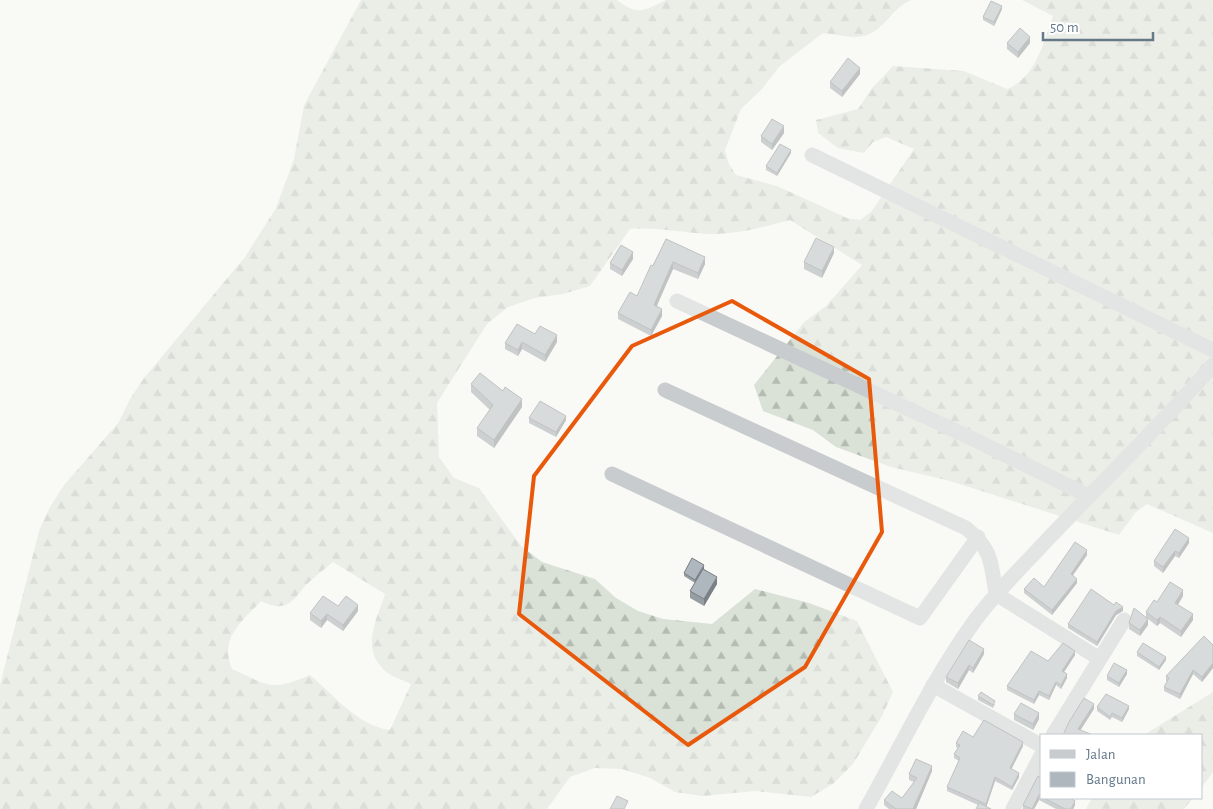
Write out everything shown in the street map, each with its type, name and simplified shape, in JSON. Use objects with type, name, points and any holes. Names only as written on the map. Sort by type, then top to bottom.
[{"type":"street","points":[[812,155],[1213,350]]},
{"type":"street","points":[[678,301],[974,439],[1089,496]]},
{"type":"street","points":[[866,809],[932,685],[976,619],[996,594],[1089,496],[1173,412],[1213,365]]},
{"type":"street","points":[[665,390],[966,528],[978,537],[990,555],[996,594],[1100,660]]},
{"type":"street","points":[[612,474],[920,618],[978,537]]},
{"type":"street","points":[[1054,734],[1124,620]]},
{"type":"street","points":[[932,685],[1040,745]]},
{"type":"street","points":[[1013,809],[1040,758]]},
{"type":"highlighted area","points":[[732,301],[869,379],[882,532],[805,667],[688,745],[519,614],[534,476],[632,346]]},
{"type":"green space","points":[[361,0],[617,0],[630,8],[641,10],[666,0],[911,0],[898,8],[883,25],[871,33],[854,37],[823,33],[780,66],[762,89],[741,109],[725,150],[729,164],[736,175],[777,186],[847,218],[860,220],[871,212],[914,149],[886,137],[873,142],[864,153],[838,148],[818,133],[816,120],[858,109],[872,88],[893,66],[964,71],[1007,89],[1017,84],[1032,68],[1042,48],[1053,16],[1022,0],[1213,0],[1213,533],[1147,504],[1136,512],[1119,535],[950,481],[891,467],[836,447],[813,430],[763,411],[754,385],[804,322],[826,306],[862,265],[790,220],[751,230],[720,234],[630,229],[590,286],[563,294],[535,298],[508,307],[487,324],[437,403],[439,457],[454,478],[479,488],[521,546],[542,562],[595,579],[616,598],[638,611],[663,619],[712,624],[755,589],[809,603],[857,621],[893,692],[882,716],[853,764],[834,783],[811,797],[755,791],[702,796],[675,792],[650,778],[622,769],[595,768],[570,777],[547,809],[0,809],[0,685],[39,531],[50,507],[64,485],[119,422],[130,399],[144,378],[245,257],[276,208],[294,159],[304,105]],"holes":[[[333,562],[385,594],[375,623],[372,642],[373,652],[383,669],[392,676],[411,684],[390,730],[367,723],[337,700],[310,675],[286,684],[270,685],[232,669],[228,648],[230,639],[234,631],[261,601],[276,606],[287,604]]]},
{"type":"green space","points":[[1213,692],[1213,772],[1203,786],[1203,734],[1146,734]]},
{"type":"green space","points":[[1091,799],[1192,799],[1184,809],[1086,809]]},
{"type":"building","points":[[991,1],[1002,6],[994,22],[983,17]]},
{"type":"building","points":[[1020,28],[1030,37],[1018,52],[1007,43]]},
{"type":"building","points":[[848,58],[860,68],[842,91],[830,82]]},
{"type":"building","points":[[772,119],[784,126],[772,144],[761,136]]},
{"type":"building","points":[[780,144],[791,150],[777,173],[766,166]]},
{"type":"building","points":[[816,238],[834,247],[822,271],[804,262]]},
{"type":"building","points":[[666,239],[705,257],[698,273],[673,262],[654,305],[662,309],[651,330],[618,313],[630,292],[637,296],[651,265],[653,266]]},
{"type":"building","points":[[621,245],[633,252],[622,270],[610,263]]},
{"type":"building","points":[[517,324],[535,334],[540,326],[557,335],[545,355],[522,342],[518,350],[505,343]]},
{"type":"building","points":[[480,373],[503,391],[505,387],[522,399],[494,440],[477,428],[493,405],[471,384]]},
{"type":"building","points":[[540,401],[566,416],[556,432],[529,418]]},
{"type":"building","points":[[1175,529],[1189,538],[1179,553],[1175,551],[1163,567],[1154,561]]},
{"type":"building","points":[[1075,542],[1087,550],[1071,574],[1077,579],[1052,610],[1024,589],[1034,578],[1044,587]]},
{"type":"building","points":[[692,558],[704,565],[695,580],[684,573]]},
{"type":"building","points":[[703,569],[717,577],[704,599],[690,591]]},
{"type":"building","points":[[1170,582],[1183,590],[1175,603],[1193,614],[1181,631],[1160,617],[1157,620],[1146,612],[1154,600],[1157,602]]},
{"type":"building","points":[[1091,589],[1114,605],[1116,602],[1123,607],[1116,611],[1097,642],[1068,624]]},
{"type":"building","points":[[323,596],[338,606],[346,596],[358,605],[343,625],[327,614],[321,621],[310,613]]},
{"type":"building","points":[[1134,608],[1148,619],[1140,630],[1129,623]]},
{"type":"building","points":[[1204,636],[1213,645],[1213,663],[1202,677],[1193,670],[1180,694],[1164,687],[1169,678],[1166,676]]},
{"type":"building","points":[[969,640],[984,649],[973,668],[969,665],[958,683],[946,677]]},
{"type":"building","points":[[1063,643],[1075,651],[1062,671],[1067,674],[1061,685],[1056,682],[1049,696],[1039,691],[1034,700],[1007,686],[1031,651],[1048,661]]},
{"type":"building","points":[[1143,643],[1166,657],[1159,667],[1137,652]]},
{"type":"building","points":[[1114,663],[1127,670],[1119,683],[1107,676]]},
{"type":"building","points":[[981,692],[995,701],[993,705],[978,696]]},
{"type":"building","points":[[1106,694],[1129,706],[1122,718],[1112,713],[1110,717],[1097,707]]},
{"type":"building","points":[[1084,698],[1094,704],[1078,729],[1090,734],[1063,734]]},
{"type":"building","points":[[1021,703],[1039,713],[1033,724],[1014,714]]},
{"type":"building","points":[[984,720],[1023,742],[1010,768],[1019,773],[1012,787],[995,777],[986,804],[947,787],[960,758],[954,754],[960,745],[956,743],[963,731],[973,737]]},
{"type":"building","points":[[916,759],[932,766],[913,809],[896,809],[884,800],[892,791],[902,798],[917,778],[909,774]]},
{"type":"building","points":[[1038,776],[1040,777],[1040,795],[1032,809],[1023,805]]},
{"type":"building","points":[[617,796],[628,801],[624,809],[610,809]]},
{"type":"building","points":[[1046,799],[1072,799],[1075,801],[1071,809],[1065,809]]},
{"type":"building","points":[[979,803],[991,809],[976,809]]}]
